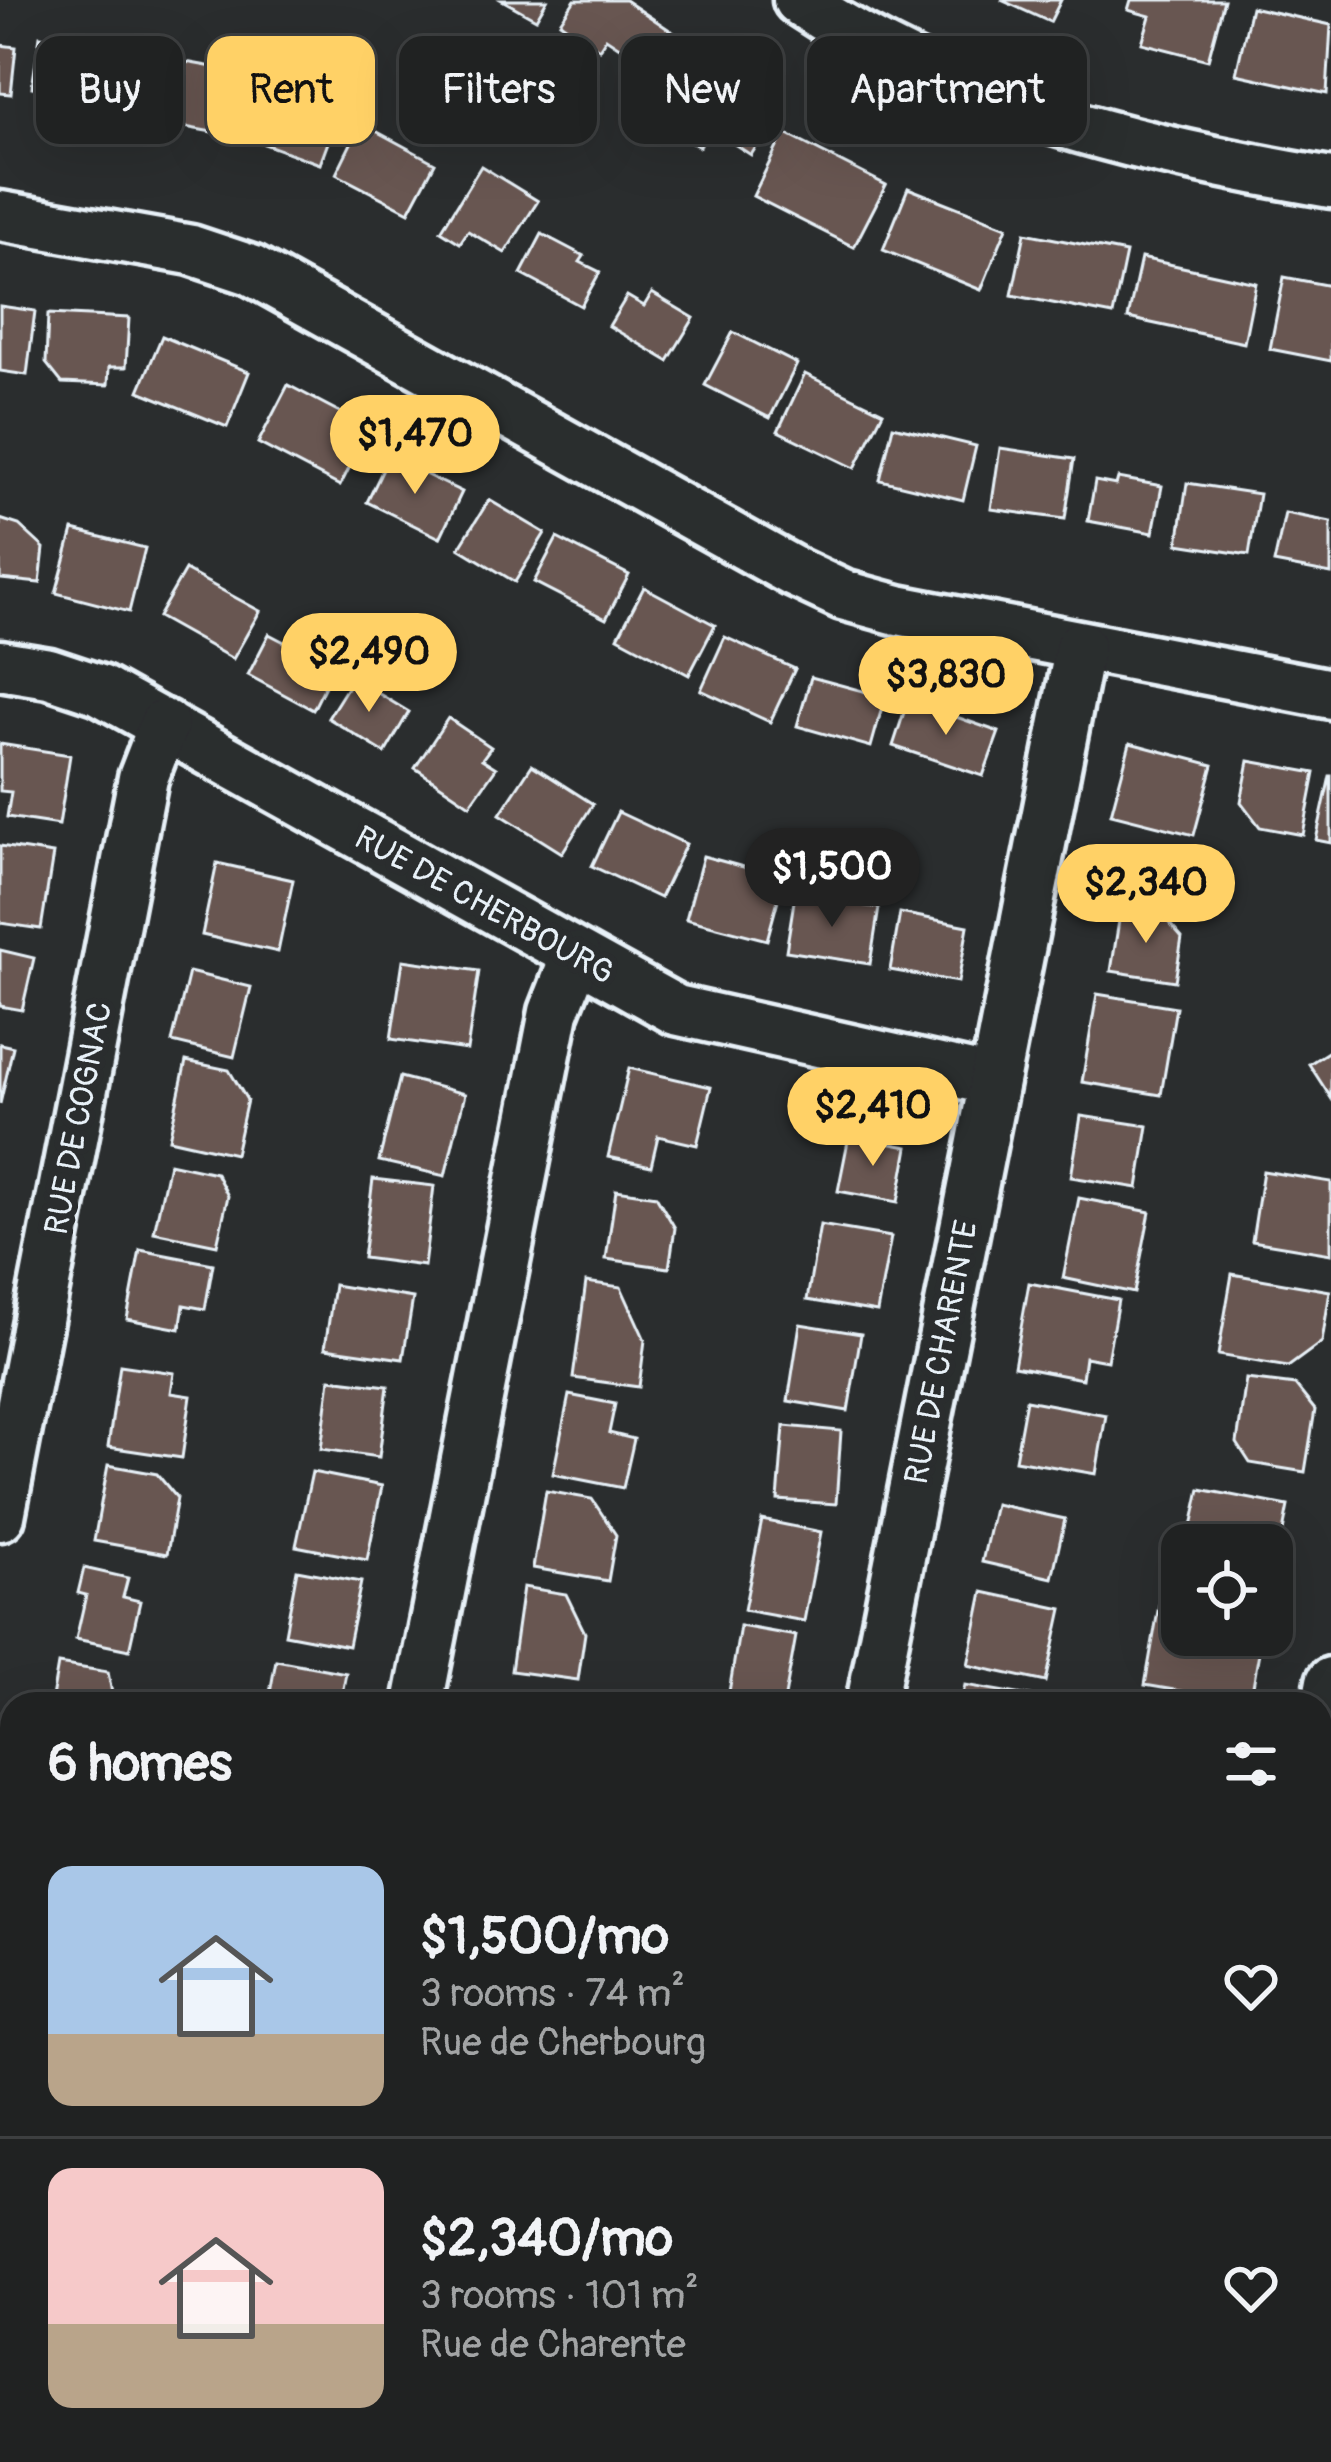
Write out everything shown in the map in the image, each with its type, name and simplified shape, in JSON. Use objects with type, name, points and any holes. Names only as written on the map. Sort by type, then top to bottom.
[{"type":"street","points":[[797,0],[909,66],[1035,118],[1169,153],[1331,184]]},
{"type":"street","points":[[0,216],[191,250],[250,269],[818,584],[898,610],[1331,694]]},
{"type":"street","name":"RUE DE CHARENTE","points":[[874,1692],[1080,646]]},
{"type":"street","name":"RUE DE CHERBOURG","points":[[0,664],[73,679],[164,724],[659,1003],[697,1018],[993,1081]]},
{"type":"street","name":"RUE DE COGNAC","points":[[0,1516],[142,778],[164,724]]},
{"type":"street","points":[[420,1692],[554,1012],[576,956]]},
{"type":"building","points":[[502,0],[547,0],[536,19]]},
{"type":"building","points":[[575,0],[625,0],[679,36],[621,36],[621,48],[606,38],[599,49],[597,36],[580,36],[560,22]]},
{"type":"building","points":[[1001,0],[1061,0],[1050,22]]},
{"type":"building","points":[[1131,0],[1224,0],[1208,60],[1142,43],[1150,16],[1128,10]]},
{"type":"building","points":[[1251,7],[1331,25],[1327,94],[1236,74]]},
{"type":"building","points":[[0,45],[16,47],[11,94],[0,93]]},
{"type":"building","points":[[183,62],[207,66],[207,131],[183,127]]},
{"type":"building","points":[[375,131],[435,163],[409,212],[336,174],[351,144],[375,144]]},
{"type":"building","points":[[783,135],[886,185],[854,247],[753,196],[779,144],[783,144]]},
{"type":"building","points":[[264,144],[327,144],[320,164]]},
{"type":"building","points":[[734,144],[758,144],[751,155]]},
{"type":"building","points":[[481,166],[538,201],[505,253],[468,231],[460,243],[441,231]]},
{"type":"building","points":[[908,188],[1007,227],[981,290],[883,250]]},
{"type":"building","points":[[1025,233],[1126,253],[1113,315],[1012,295]]},
{"type":"building","points":[[542,234],[584,256],[580,262],[600,272],[581,306],[521,274]]},
{"type":"building","points":[[1141,258],[1256,283],[1244,343],[1128,318]]},
{"type":"building","points":[[1284,277],[1331,286],[1331,361],[1270,349]]},
{"type":"building","points":[[652,293],[694,318],[668,361],[609,326],[627,296],[644,306]]},
{"type":"building","points":[[0,306],[35,311],[27,375],[0,371]]},
{"type":"building","points":[[48,314],[129,318],[126,367],[109,367],[108,385],[62,383],[46,363]]},
{"type":"building","points":[[733,332],[797,364],[770,418],[705,385]]},
{"type":"building","points":[[162,336],[249,372],[227,427],[139,391]]},
{"type":"building","points":[[805,374],[883,412],[855,468],[778,431]]},
{"type":"building","points":[[288,385],[370,428],[340,486],[258,443]]},
{"type":"building","points":[[893,426],[976,446],[963,500],[880,480]]},
{"type":"building","points":[[1000,448],[1074,459],[1065,519],[991,509]]},
{"type":"building","points":[[389,457],[462,492],[440,538],[367,502]]},
{"type":"building","points":[[1118,478],[1162,486],[1153,533],[1088,521],[1095,481],[1116,485]]},
{"type":"building","points":[[1187,483],[1259,494],[1249,555],[1178,544]]},
{"type":"building","points":[[489,500],[545,533],[515,582],[459,548]]},
{"type":"building","points":[[1285,513],[1331,522],[1331,574],[1274,563]]},
{"type":"building","points":[[0,519],[19,525],[44,548],[40,583],[0,579]]},
{"type":"building","points":[[73,530],[145,548],[129,612],[56,593]]},
{"type":"building","points":[[557,538],[629,575],[606,619],[534,582]]},
{"type":"building","points":[[185,570],[260,611],[233,659],[158,617]]},
{"type":"building","points":[[644,587],[715,625],[689,675],[618,637]]},
{"type":"building","points":[[269,634],[334,668],[313,710],[248,675]]},
{"type":"building","points":[[725,637],[795,669],[770,722],[701,690]]},
{"type":"building","points":[[811,677],[885,697],[871,747],[797,726]]},
{"type":"building","points":[[353,678],[409,712],[385,753],[328,718]]},
{"type":"building","points":[[908,700],[999,732],[983,776],[893,746]]},
{"type":"building","points":[[448,718],[491,747],[482,759],[496,768],[470,805],[415,768]]},
{"type":"building","points":[[1130,743],[1213,765],[1194,835],[1111,814]]},
{"type":"building","points":[[0,744],[70,755],[59,825],[7,817],[11,792],[0,791]]},
{"type":"building","points":[[1249,761],[1315,773],[1303,835],[1260,827],[1241,802]]},
{"type":"building","points":[[532,765],[593,804],[562,853],[500,814]]},
{"type":"building","points":[[1331,776],[1331,843],[1316,840]]},
{"type":"building","points":[[618,812],[686,844],[660,898],[592,866]]},
{"type":"building","points":[[0,846],[53,854],[41,929],[0,923]]},
{"type":"building","points":[[703,856],[784,878],[767,940],[686,919]]},
{"type":"building","points":[[217,863],[293,880],[278,952],[202,935]]},
{"type":"building","points":[[795,895],[879,908],[870,964],[786,951]]},
{"type":"building","points":[[1121,908],[1162,915],[1182,938],[1175,981],[1111,971]]},
{"type":"building","points":[[900,913],[968,926],[958,982],[890,970]]},
{"type":"building","points":[[0,950],[34,958],[22,1010],[0,1006]]},
{"type":"building","points":[[403,960],[479,971],[467,1050],[391,1039]]},
{"type":"building","points":[[189,972],[251,987],[234,1057],[172,1042]]},
{"type":"building","points":[[1097,994],[1176,1007],[1161,1095],[1082,1082]]},
{"type":"building","points":[[0,1044],[13,1047],[0,1104]]},
{"type":"building","points":[[1331,1050],[1331,1098],[1309,1064]]},
{"type":"building","points":[[186,1061],[229,1070],[247,1100],[235,1154],[169,1139]]},
{"type":"building","points":[[629,1068],[711,1087],[697,1145],[658,1136],[651,1166],[608,1157]]},
{"type":"building","points":[[400,1077],[465,1094],[445,1176],[379,1161]]},
{"type":"building","points":[[1081,1116],[1148,1126],[1138,1188],[1071,1177]]},
{"type":"building","points":[[849,1136],[908,1147],[898,1202],[838,1191]]},
{"type":"building","points":[[169,1163],[216,1173],[228,1196],[217,1245],[154,1232]]},
{"type":"building","points":[[1263,1171],[1331,1182],[1331,1254],[1252,1241]]},
{"type":"building","points":[[373,1179],[434,1186],[424,1266],[363,1258]]},
{"type":"building","points":[[616,1190],[656,1196],[675,1228],[669,1268],[606,1259]]},
{"type":"building","points":[[1079,1198],[1150,1212],[1134,1293],[1063,1278]]},
{"type":"building","points":[[820,1225],[891,1237],[877,1312],[807,1300]]},
{"type":"building","points":[[140,1250],[213,1264],[205,1309],[184,1305],[180,1329],[127,1319]]},
{"type":"building","points":[[1232,1274],[1330,1291],[1322,1342],[1288,1367],[1218,1355]]},
{"type":"building","points":[[586,1282],[621,1287],[645,1340],[639,1387],[573,1378]]},
{"type":"building","points":[[1029,1283],[1118,1300],[1107,1361],[1085,1357],[1082,1379],[1014,1366]]},
{"type":"building","points":[[334,1285],[413,1298],[403,1359],[325,1348]]},
{"type":"building","points":[[800,1324],[861,1334],[848,1411],[788,1401]]},
{"type":"building","points":[[120,1365],[174,1373],[171,1393],[191,1396],[182,1458],[108,1447]]},
{"type":"building","points":[[330,1379],[388,1386],[379,1457],[321,1449]]},
{"type":"building","points":[[1246,1379],[1295,1385],[1315,1410],[1305,1472],[1250,1463],[1237,1443]]},
{"type":"building","points":[[569,1395],[615,1404],[609,1433],[634,1439],[623,1488],[553,1474]]},
{"type":"building","points":[[1026,1400],[1106,1415],[1096,1474],[1015,1460]]},
{"type":"building","points":[[784,1426],[841,1431],[836,1504],[778,1500]]},
{"type":"building","points":[[108,1465],[157,1474],[177,1498],[167,1554],[94,1541]]},
{"type":"building","points":[[312,1472],[382,1486],[367,1560],[296,1546]]},
{"type":"building","points":[[1200,1489],[1288,1506],[1284,1524],[1192,1524]]},
{"type":"building","points":[[546,1491],[592,1499],[616,1535],[608,1581],[533,1568]]},
{"type":"building","points":[[995,1504],[1065,1519],[1052,1578],[982,1562]]},
{"type":"building","points":[[762,1520],[821,1532],[804,1621],[744,1610]]},
{"type":"building","points":[[84,1568],[128,1578],[123,1597],[140,1601],[129,1650],[76,1639],[86,1595],[78,1593]]},
{"type":"building","points":[[297,1570],[361,1582],[348,1646],[285,1634]]},
{"type":"building","points":[[523,1587],[566,1594],[585,1633],[578,1680],[511,1671]]},
{"type":"building","points":[[983,1592],[1062,1609],[1046,1682],[968,1665]]},
{"type":"building","points":[[1159,1605],[1161,1656],[1258,1656],[1252,1692],[1186,1692],[1145,1685]]},
{"type":"building","points":[[740,1626],[796,1636],[786,1692],[729,1692]]},
{"type":"building","points":[[276,1660],[346,1673],[342,1692],[270,1692]]},
{"type":"building","points":[[58,1664],[108,1672],[112,1692],[53,1692]]},
{"type":"building","points":[[965,1685],[1006,1692],[964,1692]]}]
